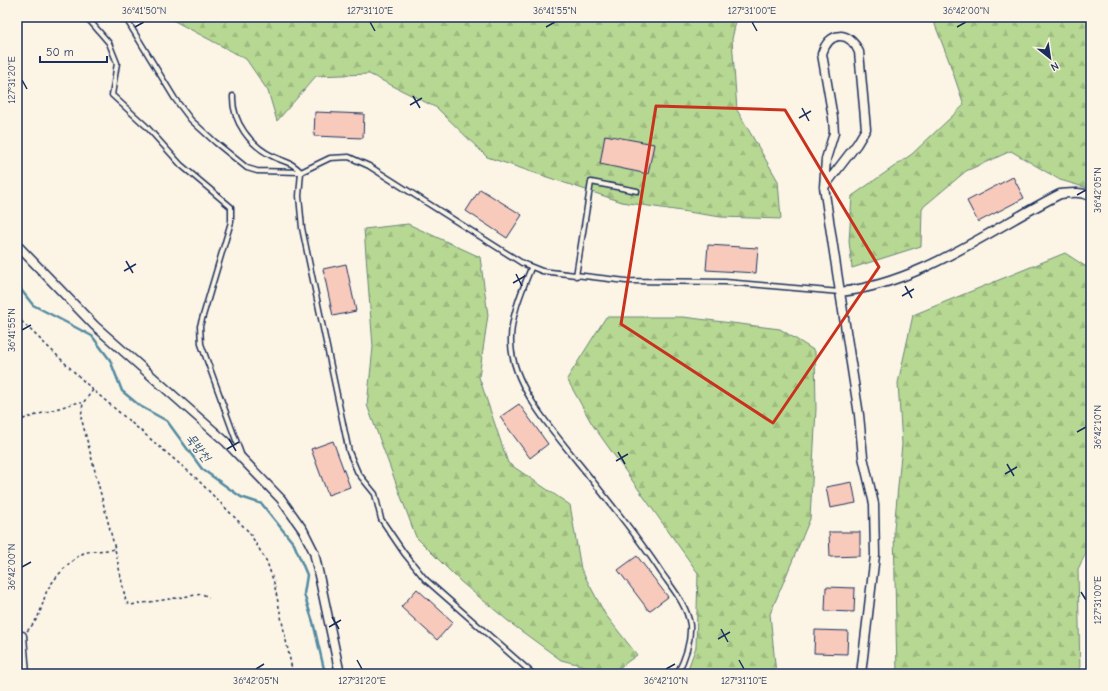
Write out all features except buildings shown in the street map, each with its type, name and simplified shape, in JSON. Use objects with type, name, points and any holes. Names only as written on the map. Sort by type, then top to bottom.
[{"type":"street","points":[[824,187],[857,144],[866,129],[859,52],[854,42],[844,36],[834,37],[825,45],[822,54],[833,118],[834,133],[826,159],[824,187],[859,415],[863,457],[874,504],[874,555],[861,674]]},
{"type":"street","points":[[840,292],[874,285],[913,273],[1060,194],[1088,194],[1091,197]]},
{"type":"street","points":[[17,245],[95,326],[242,458],[281,499],[303,530],[314,552],[340,674]]},
{"type":"street","points":[[22,636],[25,674]]},
{"type":"lane","points":[[79,17],[90,21],[109,43],[117,63],[112,95],[146,126],[181,165],[231,208],[231,222],[200,326],[201,344],[242,458]]},
{"type":"lane","points":[[125,17],[175,99],[192,120],[215,142],[247,168],[257,171],[301,172],[330,158],[349,157],[369,166],[531,268],[576,276],[626,281],[740,283],[840,292]]},
{"type":"lane","points":[[233,96],[235,115],[242,128],[252,140],[274,157],[291,162],[301,172],[299,196],[302,228],[349,452],[358,473],[375,494],[381,519],[389,532],[426,580],[533,674]]},
{"type":"lane","points":[[576,276],[591,182],[637,191]]},
{"type":"lane","points":[[531,268],[518,300],[510,343],[516,371],[529,396],[555,433],[644,546],[687,611],[690,624],[690,640],[678,674]]},
{"type":"path","points":[[17,317],[93,390],[196,477],[249,532],[267,562],[274,583],[293,674]]},
{"type":"path","points":[[93,390],[83,403],[81,417],[115,549],[126,602],[130,605],[202,594],[209,597]]},
{"type":"path","points":[[17,421],[75,403],[83,403]]},
{"type":"path","points":[[22,636],[40,616],[47,592],[52,583],[73,560],[85,553],[115,549]]},
{"type":"highlighted area","points":[[656,106],[785,110],[879,267],[773,423],[621,324]]},
{"type":"green space","points":[[167,17],[737,17],[732,39],[737,110],[778,181],[781,219],[721,217],[622,202],[487,157],[437,108],[369,74],[316,76],[277,121],[268,91],[246,59]]},
{"type":"green space","points":[[932,17],[1091,17],[1091,189],[1060,180],[1011,151],[966,171],[922,208],[921,246],[852,268],[849,241],[852,196],[912,154],[964,105]]},
{"type":"green space","points":[[408,224],[480,257],[488,315],[479,377],[508,463],[570,505],[581,569],[605,614],[637,655],[612,673],[561,660],[513,625],[461,582],[416,537],[367,405],[373,347],[364,229]]},
{"type":"green space","points":[[1065,253],[1091,270],[1091,543],[1078,569],[1080,674],[897,674],[894,529],[902,444],[898,383],[913,315]]},
{"type":"green space","points":[[606,317],[683,317],[780,329],[815,351],[816,409],[810,519],[770,614],[776,674],[686,674],[696,647],[698,573],[592,424],[567,379]]},
{"type":"waterway","name":"묵방천","points":[[17,282],[18,286],[33,305],[92,336],[110,360],[122,391],[140,406],[167,421],[202,469],[241,497],[262,504],[294,544],[307,575],[304,594],[313,622],[324,669],[322,674]]}]
